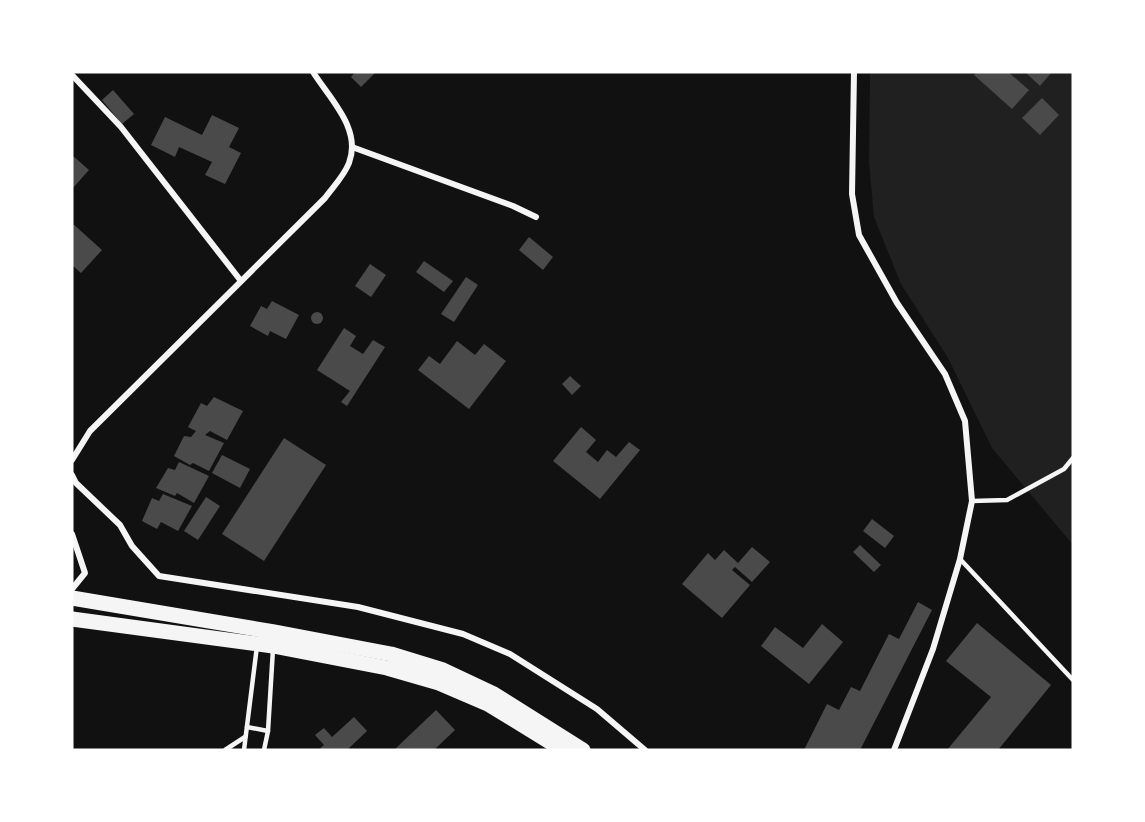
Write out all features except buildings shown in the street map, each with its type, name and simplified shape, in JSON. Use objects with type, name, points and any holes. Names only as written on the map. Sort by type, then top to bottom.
[{"type":"highway","points":[[72,598],[266,638],[439,683],[488,704],[563,750]]},
{"type":"highway","points":[[72,619],[266,638],[391,654],[444,670],[494,693],[581,749]]},
{"type":"street","points":[[72,460],[90,431],[325,198],[345,170],[352,147],[350,128],[313,72]]},
{"type":"street","points":[[854,72],[852,194],[859,235],[897,303],[945,374],[964,421],[972,501],[960,559],[933,649],[894,750]]},
{"type":"street","points":[[72,75],[121,127],[241,281]]},
{"type":"street","points":[[352,147],[513,206],[536,217]]},
{"type":"street","points":[[72,475],[76,483],[120,525],[132,546],[159,576],[358,607],[463,634],[510,654],[597,709],[645,750]]},
{"type":"street","points":[[72,534],[85,573],[72,589]]},
{"type":"lane","points":[[972,501],[1007,500],[1064,469],[1073,458]]},
{"type":"lane","points":[[960,559],[1073,680]]},
{"type":"lane","points":[[244,750],[266,638]]},
{"type":"lane","points":[[264,750],[268,731],[266,638]]},
{"type":"lane","points":[[247,727],[268,731]]},
{"type":"lane","points":[[225,750],[245,737]]},
{"type":"shaded area","points":[[870,72],[1073,72],[1073,545],[992,448],[948,358],[901,284],[874,217],[869,162]]}]
